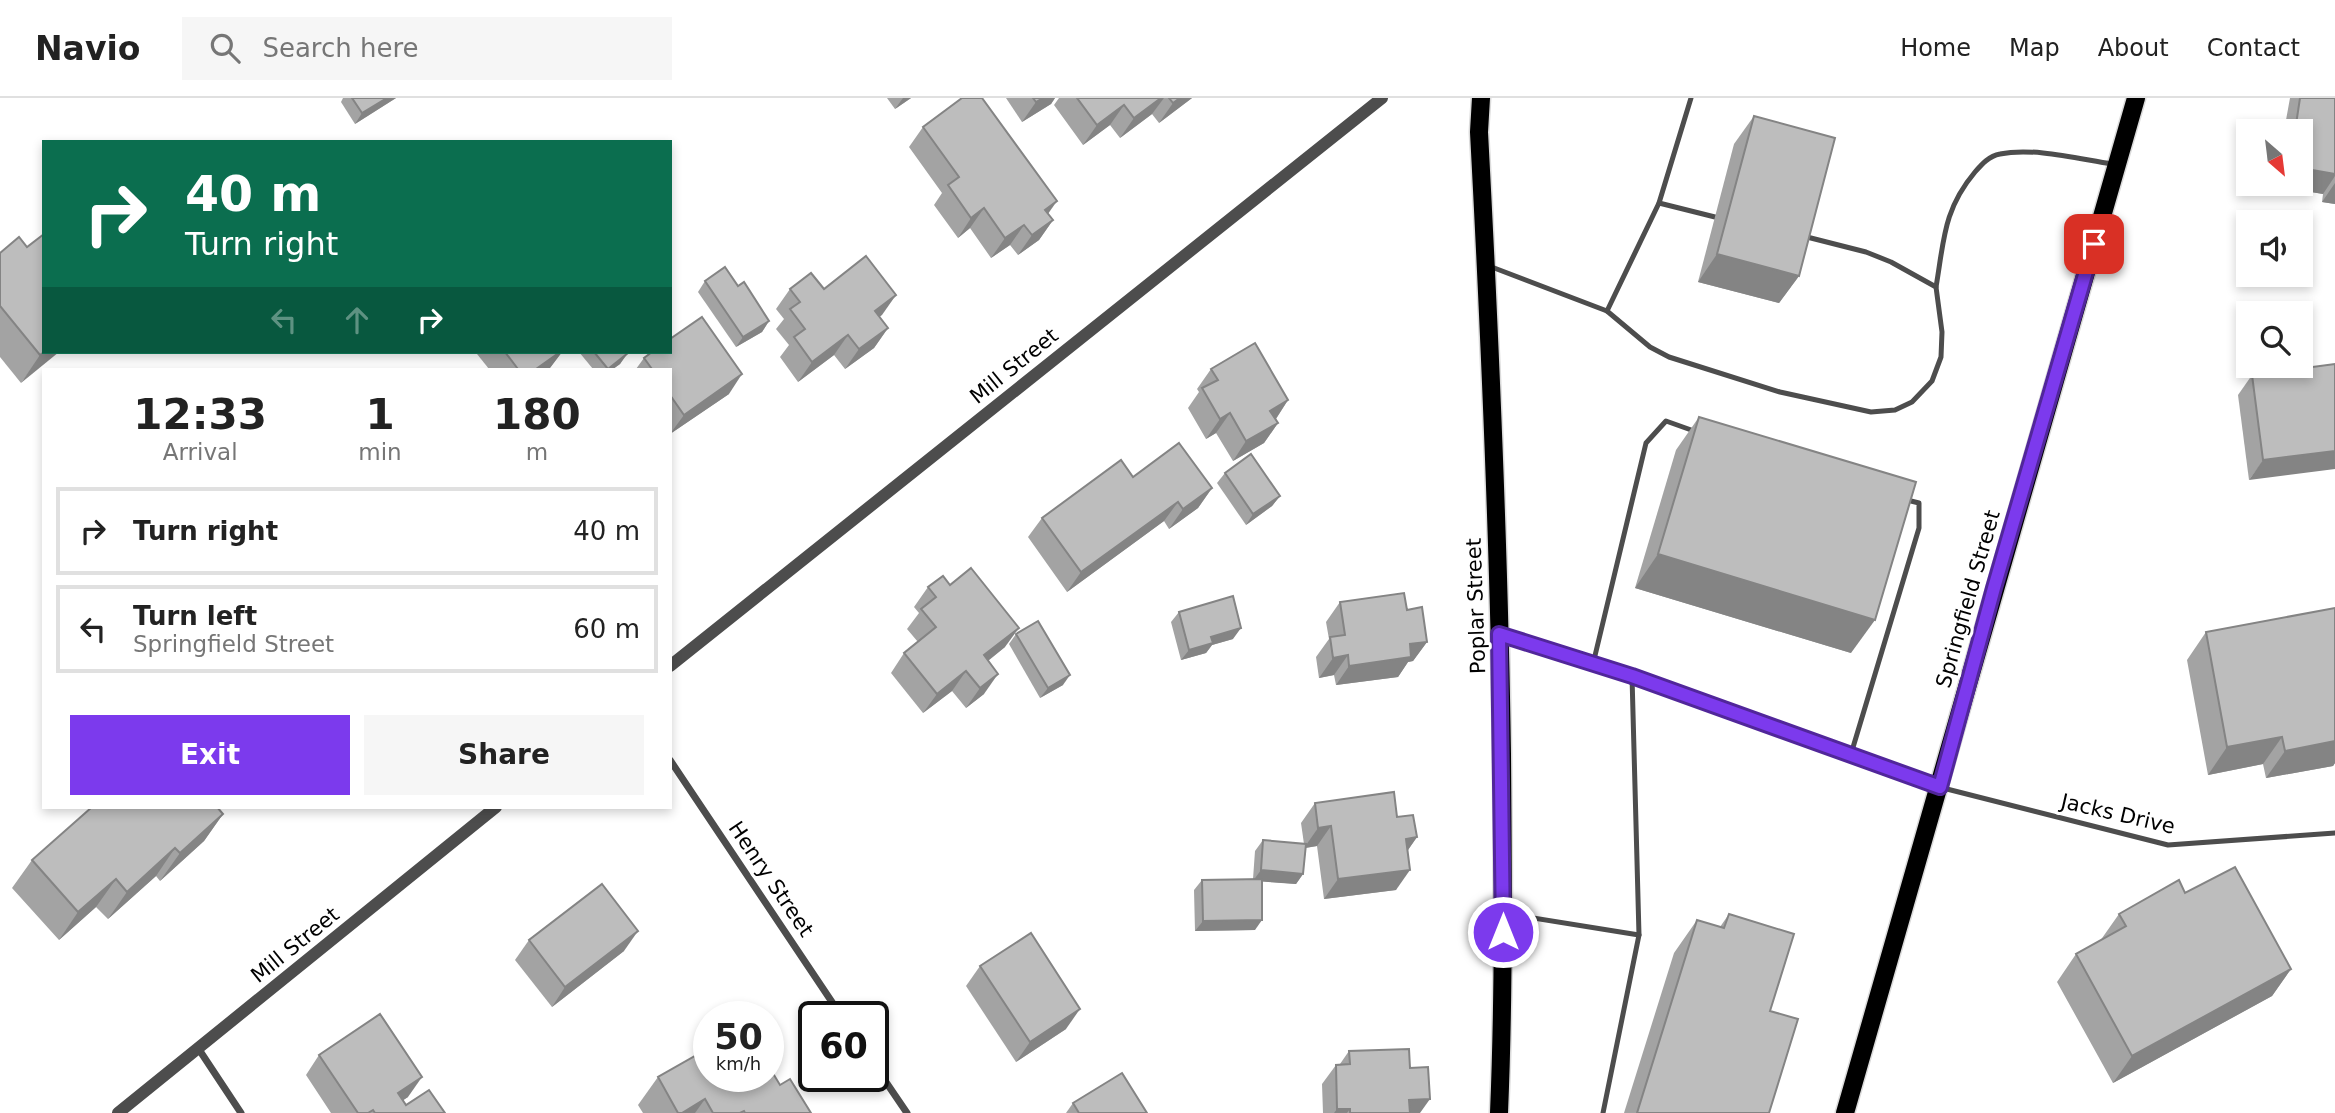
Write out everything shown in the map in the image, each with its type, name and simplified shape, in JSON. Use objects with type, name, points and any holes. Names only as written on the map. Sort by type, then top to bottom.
[{"type":"main road","name":"Poplar Street","points":[[1481,98],[1479,132],[1499,634],[1503,913],[1499,1113]]},
{"type":"main road","name":"Springfield Street","points":[[1845,1113],[2136,98]]},
{"type":"street","name":"Mill Street","points":[[672,664],[1382,98]]},
{"type":"street","name":"Henry Street","points":[[672,763],[831,1001]]},
{"type":"street","name":"Mill Street","points":[[118,1113],[494,809]]},
{"type":"street","points":[[198,1048],[241,1113]]},
{"type":"street","points":[[889,1087],[907,1113]]},
{"type":"lane","points":[[1607,311],[1659,203],[1691,98]]},
{"type":"lane","points":[[1486,265],[1607,311],[1650,347],[1669,358],[1780,393],[1871,412],[1895,410],[1913,402],[1932,381],[1941,357],[1942,332],[1936,288],[1947,222],[1952,204],[1983,161],[1997,154],[2021,152],[2117,164]]},
{"type":"lane","points":[[1659,203],[1715,216]]},
{"type":"lane","points":[[1797,235],[1866,252],[1891,262],[1936,288]]},
{"type":"lane","points":[[1593,664],[1646,443],[1666,421],[1706,434]]},
{"type":"lane","points":[[1851,754],[1919,528],[1919,503],[1892,495]]},
{"type":"lane","name":"Jacks Drive","points":[[1499,634],[1632,676],[1940,787],[2168,845],[2335,833]]},
{"type":"lane","points":[[1603,1113],[1639,935],[1632,676]]},
{"type":"lane","points":[[1503,913],[1639,935]]},
{"type":"building","points":[[352,98],[387,98],[362,113]]},
{"type":"building","points":[[962,98],[982,98],[1057,201],[1045,210],[1053,220],[1032,235],[1024,225],[1005,238],[984,208],[971,218],[948,185],[959,177],[923,127]]},
{"type":"building","points":[[1077,98],[1161,98],[1134,118],[1124,105],[1097,125]]},
{"type":"building","points":[[2300,98],[2335,98],[2335,174],[2314,170],[2314,119],[2297,119]]},
{"type":"building","points":[[1754,116],[1835,138],[1799,276],[1717,254]]},
{"type":"building","points":[[42,236],[40,355],[0,306],[0,253],[19,237],[27,247]]},
{"type":"building","points":[[866,256],[896,295],[875,311],[888,328],[859,349],[848,335],[812,362],[794,337],[805,329],[790,309],[800,302],[790,289],[811,273],[824,289]]},
{"type":"building","points":[[725,267],[738,286],[744,282],[769,321],[743,337],[705,281]]},
{"type":"building","points":[[702,317],[742,374],[684,415],[672,398],[672,368],[651,368],[644,358],[649,354],[672,354],[672,338]]},
{"type":"building","points":[[1255,343],[1288,400],[1270,411],[1278,423],[1246,441],[1230,413],[1220,419],[1202,388],[1218,380],[1211,369]]},
{"type":"building","points":[[507,354],[557,354],[537,368],[517,368]]},
{"type":"building","points":[[596,354],[627,354],[609,368]]},
{"type":"building","points":[[2335,364],[2335,451],[2263,460],[2252,378],[2313,378],[2313,367]]},
{"type":"building","points":[[1699,417],[1916,482],[1875,620],[1658,554]]},
{"type":"building","points":[[1179,443],[1212,488],[1183,509],[1178,502],[1081,572],[1042,518],[1121,460],[1133,477]]},
{"type":"building","points":[[1251,454],[1280,496],[1253,514],[1225,473]]},
{"type":"building","points":[[971,568],[1019,628],[984,655],[998,674],[980,688],[966,671],[937,694],[904,653],[936,627],[921,609],[936,597],[928,587],[943,576],[950,585]]},
{"type":"building","points":[[1404,593],[1407,610],[1422,607],[1427,642],[1410,644],[1411,657],[1349,666],[1348,655],[1333,658],[1330,637],[1345,635],[1340,602]]},
{"type":"building","points":[[1233,596],[1241,628],[1211,637],[1213,643],[1189,650],[1179,612]]},
{"type":"building","points":[[2335,608],[2335,741],[2285,751],[2282,737],[2227,747],[2206,632]]},
{"type":"building","points":[[1038,621],[1070,675],[1048,688],[1016,634]]},
{"type":"building","points":[[1394,792],[1397,817],[1413,815],[1417,837],[1406,839],[1410,870],[1338,879],[1331,826],[1318,828],[1315,803]]},
{"type":"building","points":[[90,809],[219,809],[223,814],[180,853],[175,848],[127,892],[116,879],[78,912],[32,860]]},
{"type":"building","points":[[1263,840],[1306,844],[1303,874],[1261,870]]},
{"type":"building","points":[[2235,867],[2291,969],[2132,1056],[2076,954],[2126,926],[2119,914],[2179,880],[2185,893]]},
{"type":"building","points":[[1262,879],[1262,920],[1203,921],[1202,880]]},
{"type":"building","points":[[602,884],[638,931],[565,987],[529,940]]},
{"type":"building","points":[[1729,914],[1794,934],[1770,1011],[1798,1019],[1769,1113],[1637,1113],[1697,920],[1724,928]]},
{"type":"building","points":[[1031,933],[1080,1009],[1030,1042],[980,966]]},
{"type":"building","points":[[380,1014],[422,1077],[398,1093],[406,1105],[429,1090],[445,1113],[375,1113],[373,1110],[358,1113],[319,1055]]},
{"type":"building","points":[[1409,1049],[1410,1068],[1428,1067],[1430,1099],[1409,1100],[1410,1113],[1350,1113],[1350,1109],[1337,1109],[1336,1065],[1350,1064],[1349,1051]]},
{"type":"building","points":[[693,1057],[693,1092],[784,1092],[784,1083],[790,1079],[811,1113],[713,1113],[705,1099],[678,1113],[658,1077]]},
{"type":"building","points":[[1122,1073],[1147,1113],[1079,1113],[1073,1103]]},
{"type":"route","points":[[1503,932],[1499,634],[1632,676],[1940,787],[1994,588],[2094,244]]}]
